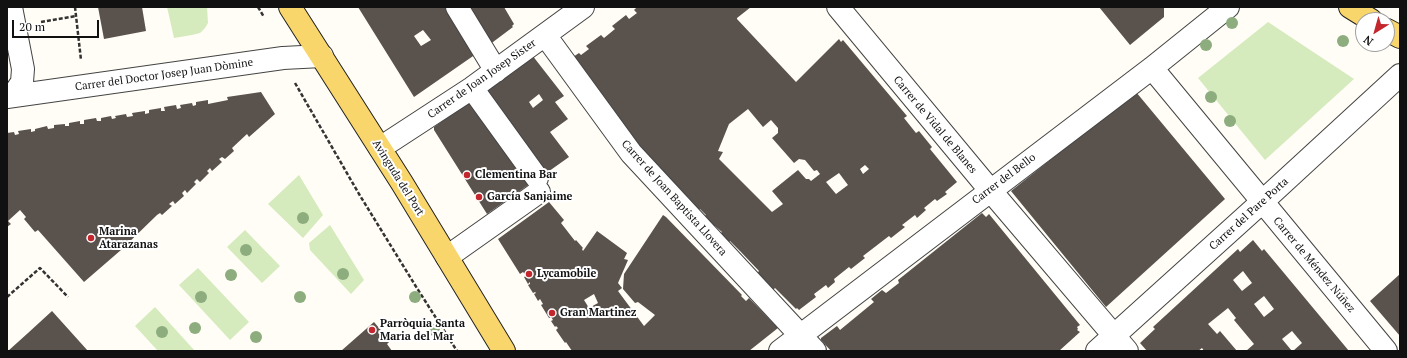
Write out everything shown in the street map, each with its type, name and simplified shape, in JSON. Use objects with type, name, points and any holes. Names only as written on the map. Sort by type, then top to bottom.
[{"type":"main road","name":"Avinguda del Port","points":[[290,7],[380,148],[504,351]]},
{"type":"street","points":[[7,97],[16,91],[22,82],[23,69],[11,7]]},
{"type":"street","points":[[457,7],[496,71]]},
{"type":"street","name":"Carrer de Joan Josep Sister","points":[[380,148],[472,88],[583,7]]},
{"type":"street","name":"Carrer de Vidal de Blanes","points":[[838,7],[990,190],[1121,343]]},
{"type":"street","name":"Carrer del Bello","points":[[780,351],[1152,68],[1228,7]]},
{"type":"street","name":"Carrer de Joan Baptista Llovera","points":[[545,35],[631,153],[815,351]]},
{"type":"street","name":"Carrer del Doctor Josep Juan Dòmine","points":[[7,97],[284,58],[322,56]]},
{"type":"street","name":"Carrer de Méndez Núñez","points":[[1152,68],[1386,351]]},
{"type":"street","name":"Carrer del Pare Porta","points":[[1098,351],[1121,343],[1262,202],[1400,74]]},
{"type":"street","points":[[447,257],[538,185],[472,88]]},
{"type":"path","points":[[75,7],[81,61]]},
{"type":"path","points":[[38,23],[76,16]]},
{"type":"path","points":[[294,80],[359,194],[457,351]]},
{"type":"path","points":[[7,297],[40,268],[68,297]]},
{"type":"green space","points":[[167,7],[207,7],[208,23],[200,33],[174,38]]},
{"type":"green space","points":[[1268,22],[1354,79],[1265,160],[1198,78]]},
{"type":"green space","points":[[299,175],[323,215],[303,238],[268,204]]},
{"type":"green space","points":[[330,225],[364,280],[351,294],[310,250],[309,243]]},
{"type":"green space","points":[[245,230],[280,266],[262,283],[227,247]]},
{"type":"green space","points":[[198,268],[249,322],[230,340],[179,285]]},
{"type":"green space","points":[[155,307],[195,351],[158,351],[135,326]]},
{"type":"building","points":[[98,7],[142,7],[146,31],[104,39]]},
{"type":"building","points":[[358,7],[446,7],[476,54],[414,97]],"holes":[[[423,30],[431,40],[421,46],[414,36]]]},
{"type":"building","points":[[468,7],[504,7],[514,24],[512,26],[513,27],[489,45]]},
{"type":"building","points":[[637,7],[751,7],[737,19],[796,82],[839,39],[841,42],[843,40],[907,116],[904,118],[916,133],[919,131],[932,147],[930,149],[957,182],[945,192],[947,194],[937,201],[935,199],[924,208],[926,210],[917,218],[915,215],[902,225],[905,227],[891,238],[889,236],[863,256],[865,258],[851,269],[849,267],[834,279],[835,282],[828,288],[826,285],[814,294],[816,297],[799,310],[797,308],[796,309],[775,288],[773,290],[757,273],[759,271],[730,241],[728,243],[720,234],[722,232],[703,217],[706,215],[700,209],[698,211],[689,203],[691,201],[688,197],[686,199],[681,194],[683,192],[680,189],[678,191],[670,179],[638,149],[573,57],[579,53],[581,55],[589,49],[586,46],[601,35],[604,38],[615,29],[612,26],[626,15],[629,19],[637,13],[634,10]],"holes":[[[748,109],[763,127],[771,120],[778,128],[778,133],[772,138],[794,163],[799,159],[805,160],[814,171],[817,170],[820,174],[811,181],[806,179],[798,170],[772,191],[783,204],[772,212],[719,159],[723,152],[718,151],[729,124]],[[865,165],[869,169],[863,174],[860,169]],[[839,173],[848,185],[836,194],[826,182]]]},
{"type":"building","points":[[1099,7],[1164,7],[1164,17],[1130,45]]},
{"type":"building","points":[[532,55],[564,96],[555,102],[568,119],[550,132],[569,157],[545,174],[483,91]],"holes":[[[539,94],[543,100],[533,108],[529,102]]]},
{"type":"building","points":[[261,92],[275,114],[249,137],[247,134],[232,148],[234,151],[225,159],[222,157],[219,159],[222,162],[212,171],[210,168],[207,171],[209,173],[200,182],[197,179],[194,182],[196,184],[187,193],[185,190],[182,193],[184,196],[175,204],[173,201],[169,204],[172,206],[162,215],[160,213],[157,215],[121,250],[84,282],[38,230],[35,232],[24,219],[26,217],[20,210],[8,221],[11,224],[7,227],[7,133],[14,132],[15,135],[19,134],[18,131],[31,129],[31,132],[35,131],[35,129],[47,126],[48,129],[54,128],[54,125],[65,124],[65,126],[69,126],[69,123],[80,121],[80,124],[84,124],[84,120],[96,118],[97,121],[101,121],[101,118],[111,116],[112,119],[116,118],[115,116],[126,114],[127,117],[133,116],[132,113],[145,111],[145,114],[149,113],[149,110],[161,108],[161,111],[165,111],[164,107],[176,105],[177,109],[181,108],[180,105],[192,103],[193,106],[196,105],[196,102],[208,100],[208,104],[228,100],[227,97]]},
{"type":"building","points":[[1136,92],[1225,199],[1106,307],[1011,191]]},
{"type":"building","points":[[469,102],[531,183],[487,214],[434,130],[434,127]]},
{"type":"building","points":[[549,202],[564,220],[561,223],[575,241],[576,240],[583,248],[583,251],[597,231],[627,253],[624,259],[628,260],[618,283],[622,288],[618,291],[644,326],[655,315],[638,302],[635,303],[623,289],[624,274],[663,215],[742,295],[741,296],[746,301],[749,298],[778,328],[749,351],[572,351],[556,330],[558,328],[556,326],[555,327],[551,321],[553,320],[551,317],[549,318],[541,305],[543,304],[540,299],[538,301],[534,294],[536,293],[533,293],[528,285],[530,282],[528,284],[524,277],[526,276],[525,274],[523,272],[520,274],[498,239]],"holes":[[[594,294],[598,303],[589,308],[584,300]]]},
{"type":"building","points":[[982,213],[986,217],[989,214],[1080,325],[1077,327],[1077,330],[1080,332],[1059,351],[831,351],[821,340],[821,338],[837,326],[840,330],[874,302],[871,299],[882,290],[886,293],[899,283],[898,280]]},
{"type":"building","points":[[1253,240],[1262,251],[1264,249],[1349,351],[1293,351],[1302,343],[1292,331],[1282,339],[1292,351],[1246,351],[1254,344],[1234,320],[1236,318],[1228,308],[1208,324],[1217,334],[1220,331],[1237,351],[1204,351],[1202,348],[1198,351],[1147,351],[1140,343],[1155,329],[1153,327],[1238,249],[1240,252]],"holes":[[[1243,271],[1252,283],[1242,291],[1233,280]],[[1264,296],[1274,309],[1264,317],[1254,304]]]},
{"type":"building","points":[[1400,274],[1400,336],[1370,301]]},
{"type":"building","points":[[52,311],[88,351],[8,351],[28,333]]},
{"type":"building","name":"Parròquia Santa Maria del Mar","points":[[374,322],[390,341],[387,344],[392,351],[341,351]]},
{"type":"place","name":"Clementina Bar","points":[[467,175]]},
{"type":"place","name":"García Sanjaime","points":[[479,197]]},
{"type":"place","name":"Marina Atarazanas","points":[[91,238]]},
{"type":"place","name":"Lycamobile","points":[[529,274]]},
{"type":"place","name":"Gran Martinez","points":[[552,313]]},
{"type":"place","name":"Parròquia Santa Maria del Mar","points":[[372,330]]}]
